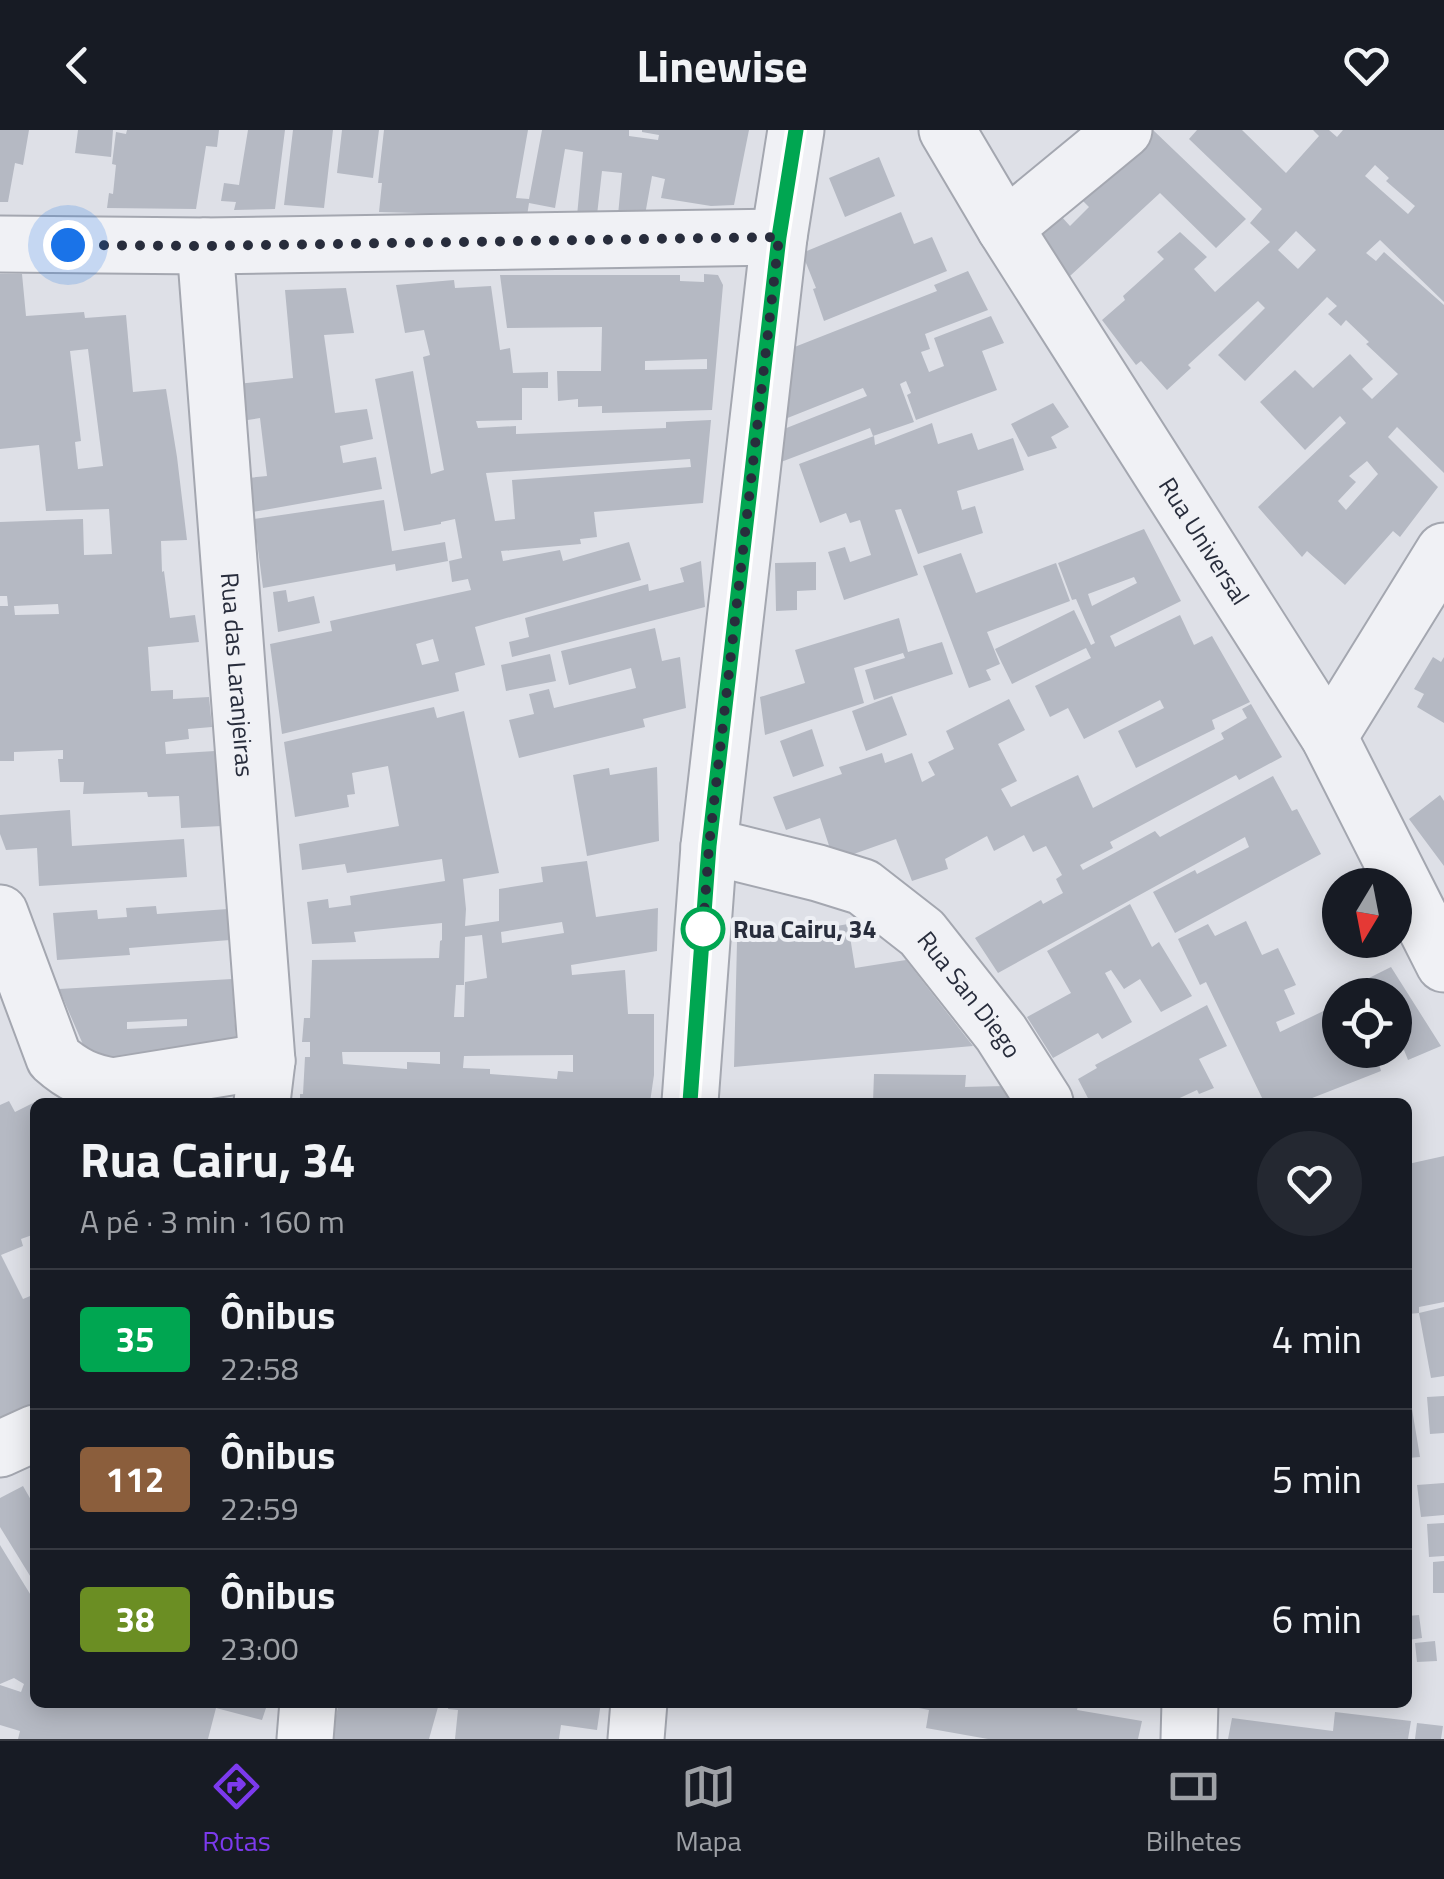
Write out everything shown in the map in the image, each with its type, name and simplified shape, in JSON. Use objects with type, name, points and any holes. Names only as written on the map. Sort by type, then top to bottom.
[{"type":"street","points":[[690,1098],[709,846],[779,237],[796,130]]},
{"type":"street","name":"Rua Universal","points":[[947,130],[1005,228],[1329,737],[1444,964]]},
{"type":"street","points":[[1005,228],[1124,130]]},
{"type":"street","points":[[0,244],[205,246],[779,237]]},
{"type":"street","name":"Rua das Laranjeiras","points":[[205,246],[264,1082]]},
{"type":"street","points":[[1329,737],[1444,551]]},
{"type":"street","name":"Rua San Diego","points":[[709,846],[863,887],[922,934],[1001,1033],[1042,1098]]},
{"type":"street","points":[[0,913],[54,1058],[72,1074],[113,1086],[264,1082]]},
{"type":"street","points":[[0,1449],[30,1436]]},
{"type":"street","points":[[305,1739],[308,1708]]},
{"type":"street","points":[[636,1739],[639,1708]]},
{"type":"street","points":[[1189,1739],[1190,1708]]},
{"type":"building","points":[[0,130],[29,130],[23,165],[15,163],[8,202],[0,202]]},
{"type":"building","points":[[78,130],[113,130],[111,157],[75,153]]},
{"type":"building","points":[[127,130],[219,130],[217,147],[206,146],[196,209],[107,208],[109,193],[113,194],[116,132],[126,134]]},
{"type":"building","points":[[248,130],[285,130],[275,209],[234,210],[236,202],[221,201],[224,183],[239,185]]},
{"type":"building","points":[[293,130],[333,130],[324,208],[284,205]]},
{"type":"building","points":[[342,130],[379,130],[373,178],[337,173]]},
{"type":"building","points":[[384,130],[528,130],[516,198],[529,199],[542,130],[629,130],[629,136],[658,140],[659,135],[642,130],[749,130],[734,205],[711,206],[661,198],[665,179],[652,176],[645,215],[618,215],[622,173],[602,171],[597,215],[577,216],[583,152],[565,149],[555,208],[529,203],[527,216],[379,212]]},
{"type":"building","points":[[1153,130],[1246,219],[1216,248],[1160,193],[1070,276],[1038,236],[1061,216],[1070,226],[1089,207],[1080,198]]},
{"type":"building","points":[[1197,130],[1242,130],[1286,173],[1319,136],[1313,130],[1329,130],[1337,137],[1343,130],[1444,130],[1444,302],[1380,240],[1366,253],[1376,261],[1384,252],[1444,305],[1444,473],[1397,427],[1388,437],[1438,487],[1400,537],[1393,531],[1345,585],[1307,551],[1302,557],[1258,507],[1346,423],[1340,416],[1305,450],[1260,402],[1295,370],[1313,388],[1350,354],[1373,379],[1362,389],[1372,399],[1398,374],[1346,320],[1341,326],[1328,314],[1337,306],[1327,297],[1245,381],[1218,355],[1265,308],[1258,301],[1188,365],[1191,368],[1167,390],[1141,361],[1136,365],[1102,320],[1164,259],[1157,252],[1180,232],[1207,257],[1194,269],[1215,292],[1270,242],[1250,223],[1262,209],[1189,139]],"holes":[[[1375,165],[1389,178],[1386,181],[1415,206],[1408,214],[1365,176]],[[1296,231],[1316,250],[1298,269],[1278,250]],[[1367,461],[1378,474],[1346,510],[1338,501],[1356,482],[1349,476]]]},
{"type":"building","points":[[879,157],[895,196],[845,217],[829,178]]},
{"type":"building","points":[[901,212],[914,244],[932,237],[947,271],[824,321],[802,253]]},
{"type":"building","points":[[968,271],[988,310],[925,334],[930,349],[921,352],[929,372],[944,366],[934,338],[991,316],[1004,343],[982,351],[997,390],[916,420],[906,381],[900,384],[914,422],[873,436],[870,428],[781,462],[784,429],[867,396],[863,388],[785,419],[792,348],[937,291],[934,285]]},
{"type":"building","points":[[0,274],[22,274],[26,316],[84,312],[85,318],[126,315],[133,392],[166,389],[177,457],[187,540],[161,541],[170,618],[195,615],[199,642],[148,647],[151,691],[173,690],[173,699],[209,697],[212,727],[188,729],[189,739],[165,742],[166,754],[215,751],[222,826],[181,828],[179,796],[148,797],[147,792],[83,794],[84,782],[60,782],[58,759],[63,759],[63,750],[14,752],[14,761],[0,761],[0,606],[8,606],[7,596],[0,596],[0,522],[83,519],[84,555],[112,554],[109,509],[46,511],[39,445],[0,449]],"holes":[[[88,349],[103,466],[78,469],[75,442],[81,441],[70,351]],[[58,604],[59,614],[15,615],[14,606]]]},
{"type":"building","points":[[704,274],[718,275],[723,285],[712,410],[602,413],[602,406],[578,407],[578,399],[558,401],[557,371],[601,371],[602,327],[507,328],[500,275],[680,275],[680,281],[704,282]],"holes":[[[707,359],[707,369],[645,370],[645,361]]]},
{"type":"building","points":[[454,280],[455,288],[491,286],[500,350],[510,348],[513,373],[548,372],[548,388],[522,388],[522,420],[476,421],[478,428],[516,426],[516,434],[666,428],[666,422],[711,420],[703,503],[594,512],[597,537],[580,539],[581,544],[501,551],[503,561],[560,550],[563,561],[629,542],[641,580],[475,627],[485,665],[455,673],[459,691],[282,734],[270,644],[332,631],[330,621],[471,590],[468,579],[452,582],[449,561],[462,558],[455,519],[404,531],[375,379],[413,371],[431,474],[444,470],[423,357],[430,355],[424,330],[405,333],[396,285]],"holes":[[[690,459],[691,467],[512,480],[515,519],[495,521],[486,473]],[[433,639],[439,661],[422,665],[416,644]]]},
{"type":"building","points":[[346,288],[354,333],[324,335],[335,413],[367,409],[373,439],[340,446],[343,463],[376,457],[382,489],[253,512],[248,478],[267,476],[260,418],[241,421],[237,384],[293,378],[285,290]]},
{"type":"building","points":[[1053,403],[1069,427],[1051,437],[1057,448],[1028,457],[1011,424]]},
{"type":"building","points":[[932,423],[938,444],[972,433],[978,450],[1013,438],[1024,470],[957,491],[962,510],[975,506],[983,533],[918,554],[901,509],[895,510],[918,575],[844,600],[828,552],[845,547],[850,562],[871,555],[860,520],[850,523],[846,513],[820,523],[799,464],[874,436],[875,445]]},
{"type":"building","points":[[384,500],[392,551],[445,542],[448,561],[396,571],[395,564],[263,588],[254,519]]},
{"type":"building","points":[[1144,529],[1181,601],[1110,636],[1115,647],[1180,615],[1194,645],[1212,636],[1250,702],[1212,720],[1215,729],[1136,768],[1118,731],[1164,708],[1160,700],[1084,739],[1068,708],[1050,717],[1035,686],[1091,658],[1086,648],[1012,684],[995,649],[1074,610],[1091,645],[1095,643],[1058,563]],"holes":[[[1134,577],[1137,583],[1092,606],[1088,594]]]},
{"type":"building","points":[[961,553],[976,593],[1056,563],[1070,601],[987,632],[1000,664],[986,670],[991,680],[969,688],[923,566]]},
{"type":"building","points":[[701,561],[705,607],[512,657],[509,642],[529,637],[525,618],[648,584],[649,591],[684,582],[680,568]]},
{"type":"building","points":[[816,562],[816,590],[797,591],[797,610],[776,611],[775,563]]},
{"type":"building","points":[[286,590],[288,602],[314,596],[320,623],[278,632],[273,592]]},
{"type":"building","points":[[899,618],[908,652],[942,642],[953,674],[874,700],[865,670],[905,658],[903,653],[854,668],[864,703],[765,735],[760,697],[805,683],[795,650]]},
{"type":"building","points":[[655,628],[662,661],[680,657],[686,708],[643,719],[645,727],[519,758],[509,720],[534,714],[529,694],[549,689],[554,708],[636,688],[631,668],[569,685],[561,651]]},
{"type":"building","points":[[550,654],[556,681],[506,691],[501,665]]},
{"type":"building","points":[[1433,657],[1441,662],[1444,657],[1444,723],[1417,707],[1424,694],[1414,689]]},
{"type":"building","points":[[892,696],[907,735],[866,751],[852,711]]},
{"type":"building","points":[[1009,699],[1025,730],[998,744],[1017,781],[1001,789],[1011,807],[1078,775],[1093,808],[1224,739],[1221,733],[1247,718],[1242,709],[1251,704],[1282,757],[1239,780],[1236,775],[1110,842],[1113,848],[1080,865],[1083,870],[1155,831],[1160,837],[1273,776],[1292,811],[1297,809],[1321,854],[1175,933],[1153,892],[1249,847],[1245,837],[998,973],[975,938],[1041,900],[1043,904],[1063,893],[1056,879],[1062,875],[1046,846],[1033,852],[1024,835],[994,851],[987,836],[945,859],[948,869],[912,881],[896,839],[834,861],[820,818],[786,830],[773,797],[842,774],[839,767],[882,753],[885,763],[912,753],[922,782],[935,775],[928,762],[954,749],[946,731]]},
{"type":"building","points":[[434,707],[437,718],[464,711],[499,873],[463,879],[465,926],[499,921],[499,889],[543,882],[541,867],[587,861],[596,917],[658,908],[657,951],[571,965],[572,975],[625,970],[628,1014],[654,1014],[651,1098],[300,1098],[305,1057],[310,1057],[310,1042],[302,1042],[304,1018],[310,1018],[312,960],[439,958],[442,940],[442,923],[354,932],[356,942],[312,944],[307,902],[328,899],[329,908],[351,905],[350,896],[445,881],[442,859],[347,873],[345,864],[302,870],[299,844],[399,826],[388,766],[352,773],[355,794],[347,795],[349,807],[295,817],[284,742]],"holes":[[[562,922],[564,933],[502,943],[501,932]],[[482,935],[487,978],[465,982],[464,1017],[454,1017],[456,985],[464,985],[465,937]],[[342,1052],[440,1052],[440,1064],[407,1062],[407,1069],[343,1064]],[[573,1055],[573,1072],[558,1071],[557,1079],[463,1068],[464,1056]]]},
{"type":"building","points":[[812,729],[824,766],[793,777],[780,741]]},
{"type":"building","points":[[657,767],[659,841],[587,856],[573,775],[609,768],[610,775]]},
{"type":"building","points":[[1440,795],[1444,801],[1444,866],[1409,819]]},
{"type":"building","points":[[70,810],[72,846],[184,839],[187,877],[39,886],[37,848],[6,850],[0,834],[0,815]]},
{"type":"building","points":[[1130,904],[1152,947],[1159,942],[1192,996],[1161,1012],[1140,979],[1124,989],[1111,970],[1105,973],[1132,1022],[1102,1039],[1098,1033],[1053,1058],[1027,1017],[1071,993],[1047,951]]},
{"type":"building","points":[[156,906],[157,914],[228,909],[230,940],[129,948],[130,955],[57,960],[53,913],[97,910],[98,919],[127,917],[126,908]]},
{"type":"building","points":[[1246,921],[1262,955],[1278,948],[1296,985],[1284,990],[1295,1014],[1276,1022],[1280,1032],[1322,1012],[1322,1068],[1381,1071],[1312,1098],[1262,1098],[1206,982],[1200,985],[1178,939],[1208,924],[1215,936]]},
{"type":"building","points":[[848,924],[855,968],[906,960],[973,1046],[734,1067],[737,942],[816,929],[817,939],[833,937],[831,927]]},
{"type":"building","points":[[1391,967],[1398,978],[1369,978]]},
{"type":"building","points":[[232,979],[236,1041],[131,1066],[88,1056],[59,989]],"holes":[[[187,1019],[187,1026],[127,1029],[127,1022]]]},
{"type":"building","points":[[1412,1000],[1441,1046],[1412,1058]]},
{"type":"building","points":[[1207,1005],[1227,1046],[1199,1059],[1214,1088],[1180,1098],[1088,1098],[1078,1079],[1097,1068],[1095,1065]]},
{"type":"building","points":[[874,1074],[966,1075],[965,1087],[1005,1086],[1010,1098],[873,1098]]},
{"type":"building","points":[[9,1101],[15,1112],[30,1104],[30,1236],[21,1239],[23,1246],[1,1255],[23,1299],[30,1296],[30,1409],[0,1424],[0,1105]]},
{"type":"building","points":[[1444,1156],[1444,1302],[1419,1307],[1419,1313],[1412,1314],[1412,1163]]},
{"type":"building","points":[[1444,1307],[1444,1376],[1431,1378],[1419,1313]]},
{"type":"building","points":[[1444,1396],[1444,1433],[1430,1434],[1427,1397]]},
{"type":"building","points":[[1412,1409],[1420,1457],[1412,1458]]},
{"type":"building","points":[[1444,1483],[1444,1515],[1421,1517],[1417,1485]]},
{"type":"building","points":[[23,1486],[30,1498],[30,1576],[0,1527],[0,1498]]},
{"type":"building","points":[[1444,1523],[1444,1556],[1429,1557],[1427,1524]]},
{"type":"building","points":[[0,1545],[30,1594],[30,1708],[216,1708],[208,1739],[18,1739],[20,1731],[0,1725],[0,1685],[21,1692],[24,1684],[14,1678],[0,1684]]},
{"type":"building","points":[[1444,1561],[1444,1593],[1433,1593],[1433,1562]]},
{"type":"building","points":[[1419,1615],[1422,1638],[1412,1639],[1412,1616]]},
{"type":"building","points":[[1435,1641],[1437,1661],[1417,1662],[1415,1643]]},
{"type":"building","points":[[216,1708],[266,1708],[262,1720]]},
{"type":"building","points":[[338,1708],[438,1708],[429,1739],[331,1739]]},
{"type":"building","points":[[600,1708],[597,1730],[561,1725],[559,1739],[455,1739],[458,1710],[448,1709]]},
{"type":"building","points":[[919,1708],[1078,1708],[1142,1721],[1138,1739],[988,1739],[926,1728],[929,1710]]},
{"type":"building","points":[[1335,1712],[1411,1721],[1408,1739],[1228,1739],[1232,1718],[1333,1731]]},
{"type":"building","points":[[1417,1723],[1443,1726],[1441,1739],[1415,1739]]},
{"type":"bus line","name":"35","points":[[690,1098],[709,846],[779,237],[796,130]]},
{"type":"place","name":"Rua Cairu, 34","points":[[703,929]]},
{"type":"route","points":[[68,245],[779,237],[709,846],[703,929]]}]
